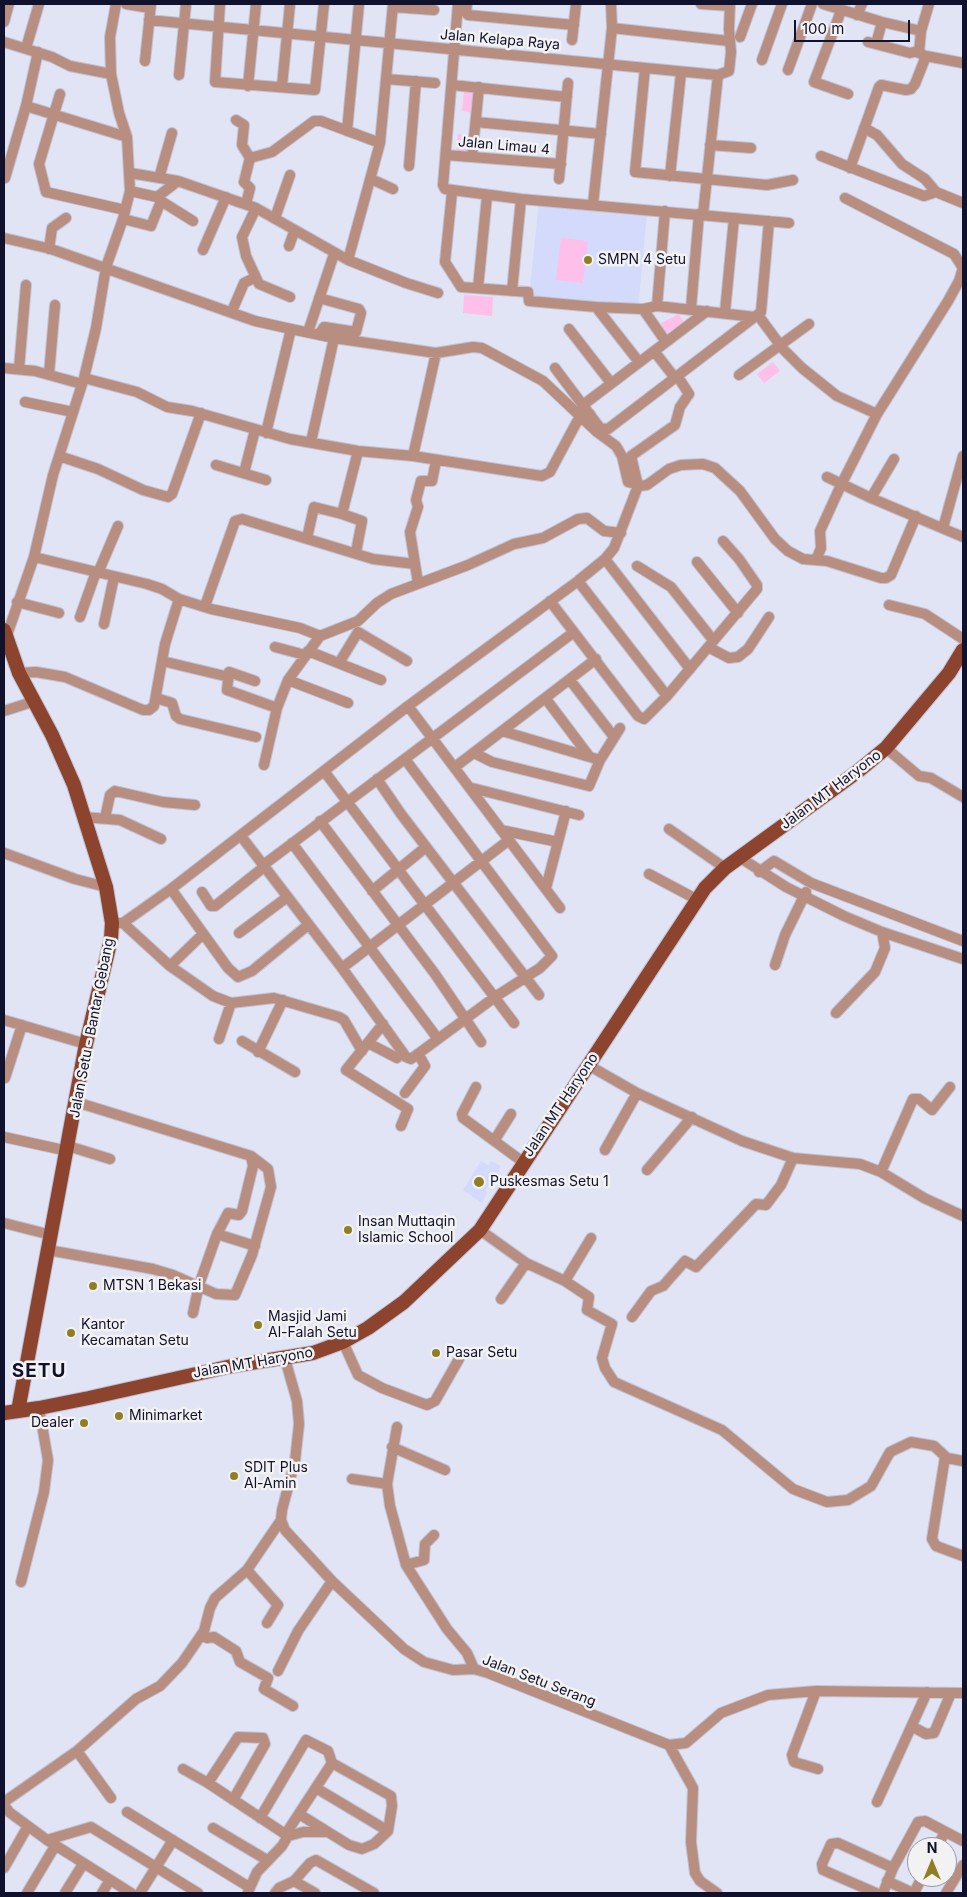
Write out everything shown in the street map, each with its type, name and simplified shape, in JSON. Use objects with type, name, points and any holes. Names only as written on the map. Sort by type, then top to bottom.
[{"type":"main road","name":"Jalan Setu - Bantar Gebang","points":[[5,634],[8,657],[35,701],[64,759],[117,923],[111,939],[86,1044],[48,1250],[11,1412]]},
{"type":"main road","name":"Jalan MT Haryono","points":[[11,1412],[40,1408],[232,1366],[285,1359],[327,1349],[368,1328],[404,1302],[480,1230],[696,899],[725,868],[857,772],[886,748],[949,673],[963,650]]},
{"type":"street","points":[[4,22],[9,4]]},
{"type":"street","points":[[26,48],[39,4]]},
{"type":"street","points":[[5,634],[34,557],[59,456],[83,381],[96,328],[106,267],[130,191],[127,137],[117,106],[111,74],[110,36],[116,4]]},
{"type":"street","points":[[126,4],[150,6],[145,61]]},
{"type":"street","points":[[180,75],[186,4]]},
{"type":"street","points":[[220,4],[215,82],[315,90],[324,4]]},
{"type":"street","points":[[248,86],[256,4]]},
{"type":"street","points":[[282,86],[290,4]]},
{"type":"street","points":[[348,131],[359,4]]},
{"type":"street","points":[[458,4],[443,186],[452,192],[789,223]]},
{"type":"street","points":[[467,4],[466,13],[468,15],[574,25]]},
{"type":"street","points":[[572,40],[576,4]]},
{"type":"street","points":[[593,204],[612,28],[611,4]]},
{"type":"street","points":[[691,308],[718,75],[729,71],[731,52],[730,5],[701,4]]},
{"type":"street","points":[[740,37],[752,4]]},
{"type":"street","points":[[762,60],[782,4]]},
{"type":"street","points":[[788,70],[812,4]]},
{"type":"street","points":[[822,4],[882,22],[921,31]]},
{"type":"street","points":[[857,15],[862,4]]},
{"type":"street","points":[[850,168],[879,87],[911,89],[922,54],[921,31],[929,4]]},
{"type":"street","points":[[348,260],[380,143],[393,5],[428,8]]},
{"type":"street","points":[[841,10],[814,82],[848,94]]},
{"type":"street","name":"Jalan Kelapa Raya","points":[[149,20],[718,75]]},
{"type":"street","points":[[882,22],[872,43],[910,53],[963,63]]},
{"type":"street","points":[[612,28],[730,40]]},
{"type":"street","points":[[4,42],[38,52],[70,66],[111,74]]},
{"type":"street","points":[[5,178],[26,106],[38,52]]},
{"type":"street","points":[[645,68],[635,171],[638,174],[767,185],[793,180]]},
{"type":"street","points":[[670,176],[681,72]]},
{"type":"street","points":[[21,75],[31,79]]},
{"type":"street","points":[[386,78],[435,83]]},
{"type":"street","points":[[409,166],[416,81]]},
{"type":"street","points":[[559,179],[568,83]]},
{"type":"street","points":[[452,85],[567,97]]},
{"type":"street","points":[[472,157],[479,87]]},
{"type":"street","points":[[60,94],[40,164],[46,192],[124,214],[150,227],[159,199],[178,181]]},
{"type":"street","points":[[26,106],[127,137]]},
{"type":"street","points":[[236,120],[244,124],[242,144],[250,158],[244,182],[250,188],[251,206],[242,237],[242,244],[254,278],[262,286],[290,297]]},
{"type":"street","points":[[250,158],[272,152],[314,121],[321,121],[380,143]]},
{"type":"street","points":[[476,122],[601,134]]},
{"type":"street","points":[[864,128],[877,134],[902,164],[925,179],[936,192],[963,203]]},
{"type":"street","points":[[159,178],[172,133]]},
{"type":"street","points":[[710,144],[752,148]]},
{"type":"street","name":"Jalan Limau 4","points":[[446,154],[560,164]]},
{"type":"street","points":[[821,156],[924,196],[936,192]]},
{"type":"street","points":[[130,173],[178,181],[251,206],[275,218],[294,232],[334,254],[406,283],[438,293]]},
{"type":"street","points":[[275,218],[290,174]]},
{"type":"street","points":[[371,179],[393,189]]},
{"type":"street","points":[[130,191],[159,199],[193,221]]},
{"type":"street","points":[[452,192],[444,262],[461,287],[528,292],[529,301],[596,307],[644,309],[656,306],[691,308],[756,316],[802,368],[832,392],[877,414]]},
{"type":"street","points":[[478,288],[488,196]]},
{"type":"street","points":[[203,250],[226,197]]},
{"type":"street","points":[[816,560],[821,548],[820,531],[841,485],[877,414],[948,301],[959,281],[963,268],[954,254],[845,198]]},
{"type":"street","points":[[512,291],[521,199]]},
{"type":"street","points":[[656,306],[665,211]]},
{"type":"street","points":[[49,249],[52,228],[66,218]]},
{"type":"street","points":[[726,312],[734,218]]},
{"type":"street","points":[[4,238],[49,249],[106,267],[232,311],[255,321],[334,338],[436,353],[473,347],[489,351],[543,381],[600,428],[606,430],[761,311],[769,221]]},
{"type":"street","points":[[289,246],[294,232]]},
{"type":"street","points":[[308,332],[334,254]]},
{"type":"street","points":[[232,311],[244,283],[254,278]]},
{"type":"street","points":[[19,369],[26,286]]},
{"type":"street","points":[[319,298],[359,309],[362,313],[356,332],[324,327],[319,334]]},
{"type":"street","points":[[49,374],[55,305]]},
{"type":"street","points":[[596,307],[639,362]]},
{"type":"street","points":[[644,309],[666,342]]},
{"type":"street","points":[[583,405],[707,311]]},
{"type":"street","points":[[739,375],[809,324]]},
{"type":"street","points":[[266,433],[292,329]]},
{"type":"street","points":[[569,329],[611,383]]},
{"type":"street","points":[[312,442],[334,338]]},
{"type":"street","points":[[397,1058],[365,1047],[344,1020],[283,1000],[270,998],[231,1003],[203,990],[117,923],[171,889],[408,706],[605,559],[637,485],[631,456],[676,425],[680,407],[689,394],[654,351]]},
{"type":"street","points":[[413,456],[436,353]]},
{"type":"street","points":[[4,368],[49,374],[137,392],[167,406],[201,413],[266,433],[358,451],[413,456],[520,474],[547,476],[585,415]]},
{"type":"street","points":[[555,368],[583,405],[585,415],[620,451],[628,482],[637,485],[647,484],[675,466],[703,464],[715,468],[740,491],[783,547],[802,559],[816,560],[881,578],[889,577],[916,516]]},
{"type":"street","points":[[25,402],[73,412]]},
{"type":"street","points":[[59,456],[98,469],[143,490],[168,497],[172,494],[175,487],[201,413]]},
{"type":"street","points":[[244,473],[255,430]]},
{"type":"street","points":[[342,514],[358,451]]},
{"type":"street","points":[[943,528],[963,456]]},
{"type":"street","points":[[871,498],[894,459]]},
{"type":"street","points":[[418,583],[410,532],[418,507],[416,500],[421,481],[432,481],[436,461]]},
{"type":"street","points":[[216,464],[266,480]]},
{"type":"street","points":[[827,477],[841,485],[963,537]]},
{"type":"street","points":[[308,538],[314,507],[342,514],[362,521],[356,552]]},
{"type":"street","points":[[264,765],[277,708],[288,680],[320,636],[358,621],[385,597],[468,565],[514,544],[543,538],[572,520],[587,518],[601,529],[616,532]]},
{"type":"street","points":[[205,606],[237,520],[242,519],[356,552],[373,559],[415,564]]},
{"type":"street","points":[[80,617],[97,572],[118,526]]},
{"type":"street","points":[[550,601],[641,719],[646,718],[738,613],[757,586],[723,541]]},
{"type":"street","points":[[34,557],[162,589],[179,599],[300,628],[320,636]]},
{"type":"street","points":[[605,559],[690,669]]},
{"type":"street","points":[[697,562],[738,613]]},
{"type":"street","points":[[636,566],[671,587],[710,643],[729,658],[738,657],[748,649],[769,617]]},
{"type":"street","points":[[104,624],[114,576]]},
{"type":"street","points":[[578,581],[667,696]]},
{"type":"street","points":[[19,673],[36,672],[65,677],[144,710],[149,710],[154,706],[162,661],[179,599]]},
{"type":"street","points":[[17,602],[59,613]]},
{"type":"street","points":[[889,605],[925,614],[963,640]]},
{"type":"street","points":[[339,663],[358,632],[407,661]]},
{"type":"street","points":[[202,892],[211,906],[215,906],[320,821],[574,632]]},
{"type":"street","points":[[275,647],[306,653],[339,663],[381,680]]},
{"type":"street","points":[[455,766],[546,699],[596,659]]},
{"type":"street","points":[[162,661],[229,677]]},
{"type":"street","points":[[256,681],[229,672],[228,691],[277,708]]},
{"type":"street","points":[[288,680],[348,704]]},
{"type":"street","points":[[474,753],[492,762],[587,786],[591,783],[600,760],[617,732],[570,680]]},
{"type":"street","points":[[156,698],[172,703],[176,716],[180,719],[256,737]]},
{"type":"street","points":[[546,699],[589,756]]},
{"type":"street","points":[[4,711],[35,701]]},
{"type":"street","points":[[408,706],[472,788],[560,908]]},
{"type":"street","points":[[502,731],[600,760]]},
{"type":"street","points":[[886,748],[919,776],[931,778],[963,797]]},
{"type":"street","points":[[241,836],[286,898],[342,968],[408,1059],[419,1055],[465,1018],[540,968],[551,959],[551,955],[405,759]]},
{"type":"street","points":[[324,771],[514,1023]]},
{"type":"street","points":[[377,780],[453,883],[540,995]]},
{"type":"street","points":[[472,788],[579,815]]},
{"type":"street","points":[[105,818],[110,796],[116,791],[162,802],[195,805]]},
{"type":"street","points":[[546,888],[566,811]]},
{"type":"street","points":[[83,817],[120,820],[161,839]]},
{"type":"street","points":[[320,821],[398,925],[481,1042]]},
{"type":"street","points":[[669,829],[725,868]]},
{"type":"street","points":[[501,830],[558,842]]},
{"type":"street","points":[[342,968],[509,840]]},
{"type":"street","points":[[292,843],[438,1039]]},
{"type":"street","points":[[372,891],[426,847]]},
{"type":"street","points":[[4,853],[76,879],[106,887]]},
{"type":"street","points":[[739,857],[759,872],[803,896],[882,932],[963,958]]},
{"type":"street","points":[[759,872],[773,860],[811,883],[963,942]]},
{"type":"street","points":[[649,874],[696,899]]},
{"type":"street","points":[[776,965],[785,935],[811,883]]},
{"type":"street","points":[[171,889],[232,973],[241,977],[252,971],[308,926]]},
{"type":"street","points":[[239,933],[286,898]]},
{"type":"street","points":[[836,1013],[860,990],[878,968],[885,948],[882,932]]},
{"type":"street","points":[[170,966],[203,934]]},
{"type":"street","points":[[949,953],[963,942]]},
{"type":"street","points":[[258,1052],[283,1000]]},
{"type":"street","points":[[219,1039],[231,1003]]},
{"type":"street","points":[[4,1020],[86,1044]]},
{"type":"street","points":[[383,1024],[346,1070],[408,1109],[400,1126]]},
{"type":"street","points":[[5,1078],[22,1025]]},
{"type":"street","points":[[242,1041],[295,1072]]},
{"type":"street","points":[[405,1093],[425,1066],[419,1055]]},
{"type":"street","points":[[588,1065],[637,1092],[742,1141],[792,1158],[860,1164],[881,1172],[924,1198],[963,1216]]},
{"type":"street","points":[[881,1172],[913,1099],[919,1099],[932,1110],[950,1086]]},
{"type":"street","points":[[476,1087],[462,1116],[523,1162]]},
{"type":"street","points":[[605,1150],[637,1092]]},
{"type":"street","points":[[48,1250],[152,1269],[199,1285],[216,1294],[228,1296],[237,1294],[265,1215],[271,1187],[271,1175],[262,1163],[251,1156],[76,1102]]},
{"type":"street","points":[[494,1141],[511,1114]]},
{"type":"street","points":[[647,1170],[692,1117]]},
{"type":"street","points":[[4,1137],[110,1158]]},
{"type":"street","points":[[193,1313],[199,1285],[217,1234],[228,1213],[241,1213],[252,1174],[251,1156]]},
{"type":"street","points":[[632,1317],[651,1291],[663,1286],[685,1261],[696,1267],[756,1204],[766,1204],[781,1185],[792,1158]]},
{"type":"street","points":[[4,1223],[51,1235]]},
{"type":"street","points":[[480,1230],[526,1262],[565,1281],[589,1297],[586,1307],[588,1311],[612,1324],[602,1358],[605,1368],[614,1382],[708,1422],[722,1430],[782,1482],[804,1494],[834,1503],[848,1500],[871,1486],[890,1452],[903,1444],[912,1442],[928,1444],[936,1447],[945,1457],[963,1461]]},
{"type":"street","points":[[217,1234],[254,1246]]},
{"type":"street","points":[[565,1281],[591,1238]]},
{"type":"street","points":[[501,1300],[526,1262]]},
{"type":"street","points":[[343,1342],[358,1375],[382,1388],[427,1405],[434,1401],[459,1358]]},
{"type":"street","points":[[131,1893],[51,1843],[5,1807],[77,1751],[136,1699],[160,1686],[182,1662],[201,1635],[215,1598],[247,1570],[281,1520],[299,1412],[285,1359]]},
{"type":"street","points":[[21,1582],[44,1492],[48,1460],[40,1408]]},
{"type":"street","points":[[397,1427],[387,1484],[390,1506],[406,1565],[441,1620],[466,1653],[474,1669]]},
{"type":"street","points":[[392,1447],[445,1470]]},
{"type":"street","points":[[945,1457],[932,1539],[936,1546],[963,1556]]},
{"type":"street","points":[[352,1479],[387,1484]]},
{"type":"street","name":"Jalan Setu Serang","points":[[281,1520],[285,1530],[332,1581],[404,1649],[424,1662],[453,1670],[474,1669],[499,1677],[669,1745]]},
{"type":"street","points":[[406,1565],[424,1560],[425,1544],[434,1535]]},
{"type":"street","points":[[247,1570],[278,1605],[267,1623]]},
{"type":"street","points":[[278,1672],[298,1631],[332,1581]]},
{"type":"street","points":[[201,1635],[207,1638],[214,1637],[236,1651],[240,1662],[268,1678],[264,1689],[293,1706]]},
{"type":"street","points":[[816,1691],[792,1755],[794,1762],[818,1769]]},
{"type":"street","points":[[717,1893],[700,1881],[695,1873],[691,1842],[693,1788],[669,1745],[686,1743],[721,1713],[753,1699],[768,1695],[816,1691],[963,1693]]},
{"type":"street","points":[[877,1802],[927,1692]]},
{"type":"street","points":[[913,1726],[926,1734],[934,1734],[951,1693]]},
{"type":"street","points":[[208,1783],[238,1737],[263,1738],[265,1744],[233,1800]]},
{"type":"street","points":[[260,1818],[306,1740],[328,1751],[332,1762],[391,1796],[392,1806],[388,1831],[374,1844],[362,1849],[349,1844],[299,1814]]},
{"type":"street","points":[[77,1751],[111,1798]]},
{"type":"street","points":[[127,1812],[248,1890],[267,1860],[282,1846],[299,1814],[332,1762]]},
{"type":"street","points":[[183,1769],[208,1783],[287,1835],[303,1832],[329,1832]]},
{"type":"street","points":[[316,1788],[388,1831]]},
{"type":"street","points":[[883,1893],[893,1868],[918,1822],[925,1821],[963,1841]]},
{"type":"street","points":[[4,1868],[28,1826]]},
{"type":"street","points":[[27,1893],[51,1843],[91,1827],[198,1893]]},
{"type":"street","points":[[213,1828],[267,1860]]},
{"type":"street","points":[[942,1837],[944,1832]]},
{"type":"street","points":[[140,1893],[173,1840]]},
{"type":"street","points":[[876,1893],[823,1870],[822,1864],[832,1844],[838,1843],[893,1868]]},
{"type":"street","points":[[275,1893],[278,1888],[294,1880],[310,1863],[316,1860],[374,1893]]},
{"type":"street","points":[[65,1893],[83,1864]]},
{"type":"street","points":[[946,1893],[963,1864]]},
{"type":"street","points":[[102,1893],[110,1880]]},
{"type":"street","points":[[294,1880],[315,1893]]},
{"type":"street","points":[[888,1882],[913,1893]]},
{"type":"shaded area","points":[[464,91],[475,93],[473,113],[462,111]]},
{"type":"shaded area","points":[[458,134],[469,136],[467,156],[456,154]]},
{"type":"shaded area","name":"SMPN 4 Setu","points":[[539,202],[647,213],[638,310],[621,314],[528,306]]},
{"type":"shaded area","points":[[561,238],[588,241],[583,283],[556,280]]},
{"type":"shaded area","points":[[464,295],[493,297],[492,316],[463,313]]},
{"type":"shaded area","points":[[679,314],[684,323],[666,333],[661,323]]},
{"type":"shaded area","points":[[773,362],[780,371],[764,383],[757,374]]},
{"type":"shaded area","name":"Puskesmas Setu 1","points":[[481,1161],[488,1165],[491,1161],[501,1166],[498,1171],[501,1173],[495,1183],[491,1182],[485,1190],[487,1193],[482,1203],[463,1190]]},
{"type":"place","name":"SMPN 4 Setu","points":[[588,260]]},
{"type":"place","name":"Puskesmas Setu 1","points":[[479,1182]]},
{"type":"place","name":"Insan Muttaqin Islamic School","points":[[348,1230]]},
{"type":"place","name":"MTSN 1 Bekasi","points":[[93,1286]]},
{"type":"place","name":"Masjid Jami Al-Falah Setu","points":[[258,1325]]},
{"type":"place","name":"Kantor Kecamatan Setu","points":[[71,1333]]},
{"type":"place","name":"Pasar Setu","points":[[436,1353]]},
{"type":"place","name":"Minimarket","points":[[119,1416]]},
{"type":"place","name":"Dealer","points":[[84,1423]]},
{"type":"place","name":"SDIT Plus Al-Amin","points":[[234,1476]]},
{"type":"district","name":"SETU","points":[[39,1371]]}]
